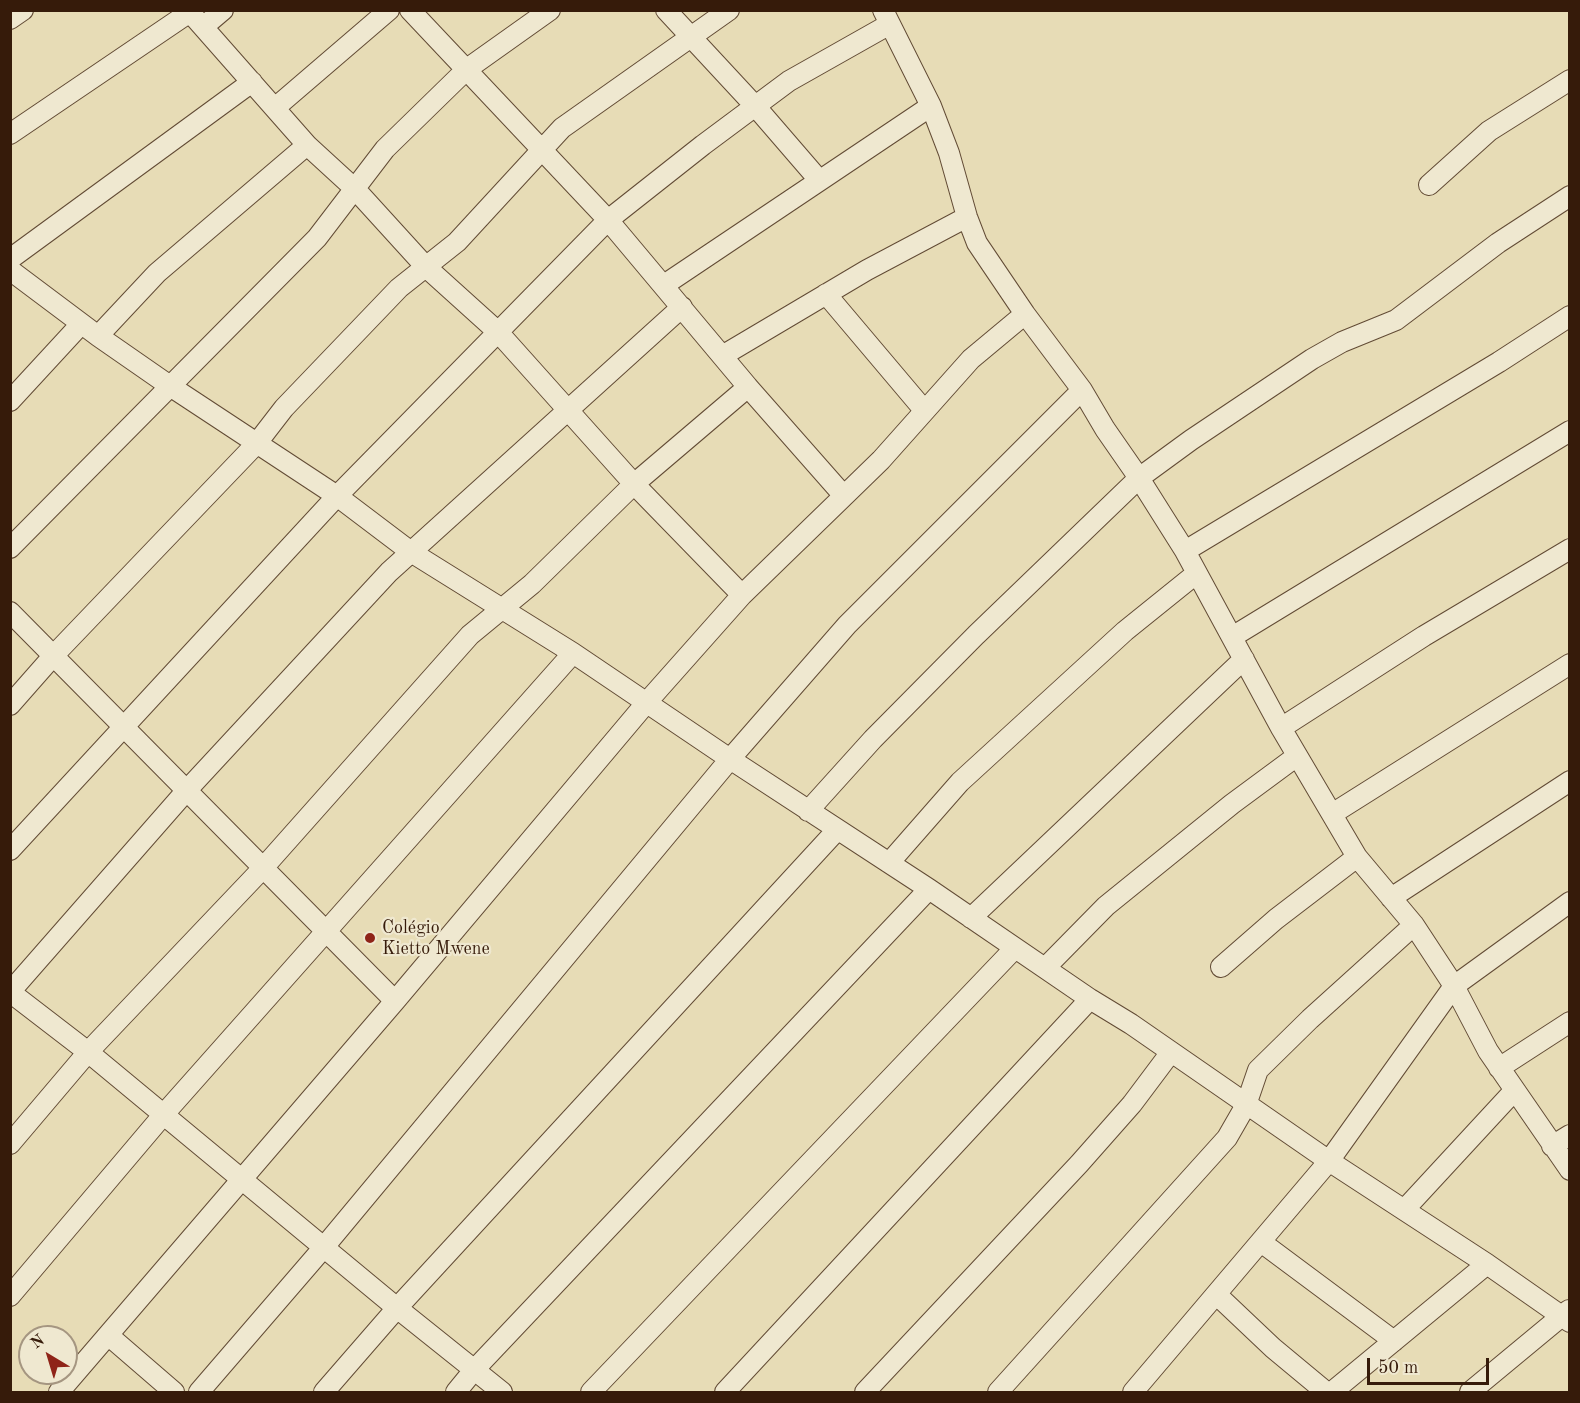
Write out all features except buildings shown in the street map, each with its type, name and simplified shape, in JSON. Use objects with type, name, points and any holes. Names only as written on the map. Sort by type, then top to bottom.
[{"type":"street","points":[[10,19],[23,10]]},
{"type":"street","points":[[203,27],[223,10]]},
{"type":"street","points":[[276,107],[389,10]]},
{"type":"street","points":[[410,10],[608,220],[748,387],[844,496]]},
{"type":"street","points":[[10,548],[317,238],[385,149],[467,69],[550,10]]},
{"type":"street","points":[[666,10],[756,107],[819,180]]},
{"type":"street","points":[[10,705],[54,655],[257,443],[284,408],[399,288],[457,242],[562,128],[729,10]]},
{"type":"street","points":[[10,134],[189,11],[276,107],[307,145],[355,189],[426,267],[498,332],[634,484],[742,596]]},
{"type":"street","points":[[10,850],[337,496],[608,220],[789,81],[887,17],[931,106],[949,153],[967,217],[977,243],[1024,314],[1082,390],[1185,551],[1281,728],[1357,857],[1414,925],[1454,986],[1488,1051],[1569,1170]]},
{"type":"street","points":[[1429,184],[1489,131],[1569,80]]},
{"type":"street","points":[[10,260],[252,82]]},
{"type":"street","points":[[664,285],[931,106]]},
{"type":"street","points":[[98,336],[157,273],[307,145]]},
{"type":"street","points":[[808,811],[873,739],[976,635],[1139,478],[1191,440],[1312,359],[1342,342],[1396,320],[1498,243],[1569,196]]},
{"type":"street","points":[[722,356],[826,294],[967,217]]},
{"type":"street","points":[[10,270],[98,336],[337,496],[411,552],[573,653],[808,811],[929,889],[1329,1161],[1567,1316],[1470,1392]]},
{"type":"street","points":[[826,294],[924,411]]},
{"type":"street","points":[[502,1392],[88,1052],[10,992],[187,790],[389,572],[682,307]]},
{"type":"street","points":[[59,1392],[396,1001],[647,702],[742,596],[881,460],[971,359],[1024,314]]},
{"type":"street","points":[[1185,551],[1499,362],[1569,316]]},
{"type":"street","points":[[10,401],[81,324]]},
{"type":"street","points":[[10,1144],[88,1052],[263,868],[470,635],[500,608],[532,585],[634,484],[748,387]]},
{"type":"street","points":[[199,1392],[324,1247],[730,759],[847,625],[1082,390]]},
{"type":"street","points":[[1232,637],[1569,431]]},
{"type":"street","points":[[1281,728],[1424,636],[1569,549]]},
{"type":"street","points":[[889,864],[960,782],[1125,631],[1197,573]]},
{"type":"street","points":[[10,612],[396,1001]]},
{"type":"street","points":[[10,1296],[164,1114],[573,653]]},
{"type":"street","points":[[971,918],[1244,659]]},
{"type":"street","points":[[1332,814],[1569,664]]},
{"type":"street","points":[[1045,968],[1106,906],[1232,804],[1298,756]]},
{"type":"street","points":[[1391,898],[1569,781]]},
{"type":"street","points":[[324,1392],[397,1308],[837,830]]},
{"type":"street","points":[[1221,967],[1276,919],[1357,857]]},
{"type":"street","points":[[456,1392],[474,1370],[929,889]]},
{"type":"street","points":[[1133,1392],[1329,1161],[1454,986],[1569,902]]},
{"type":"street","points":[[998,1392],[1227,1138],[1246,1105],[1258,1070],[1310,1019],[1414,925]]},
{"type":"street","points":[[591,1392],[1015,948]]},
{"type":"street","points":[[725,1392],[1090,999]]},
{"type":"street","points":[[1499,1068],[1569,1022]]},
{"type":"street","points":[[865,1392],[1079,1164],[1131,1104],[1171,1052]]},
{"type":"street","points":[[1404,1210],[1515,1091]]},
{"type":"street","points":[[1552,1146],[1569,1135]]},
{"type":"street","points":[[1261,1242],[1394,1341]]},
{"type":"street","points":[[1332,1392],[1487,1264]]},
{"type":"street","points":[[1216,1294],[1273,1348],[1326,1392]]},
{"type":"street","points":[[108,1335],[174,1392]]},
{"type":"place","name":"Colégio Kietto Mwene","points":[[370,938]]}]
